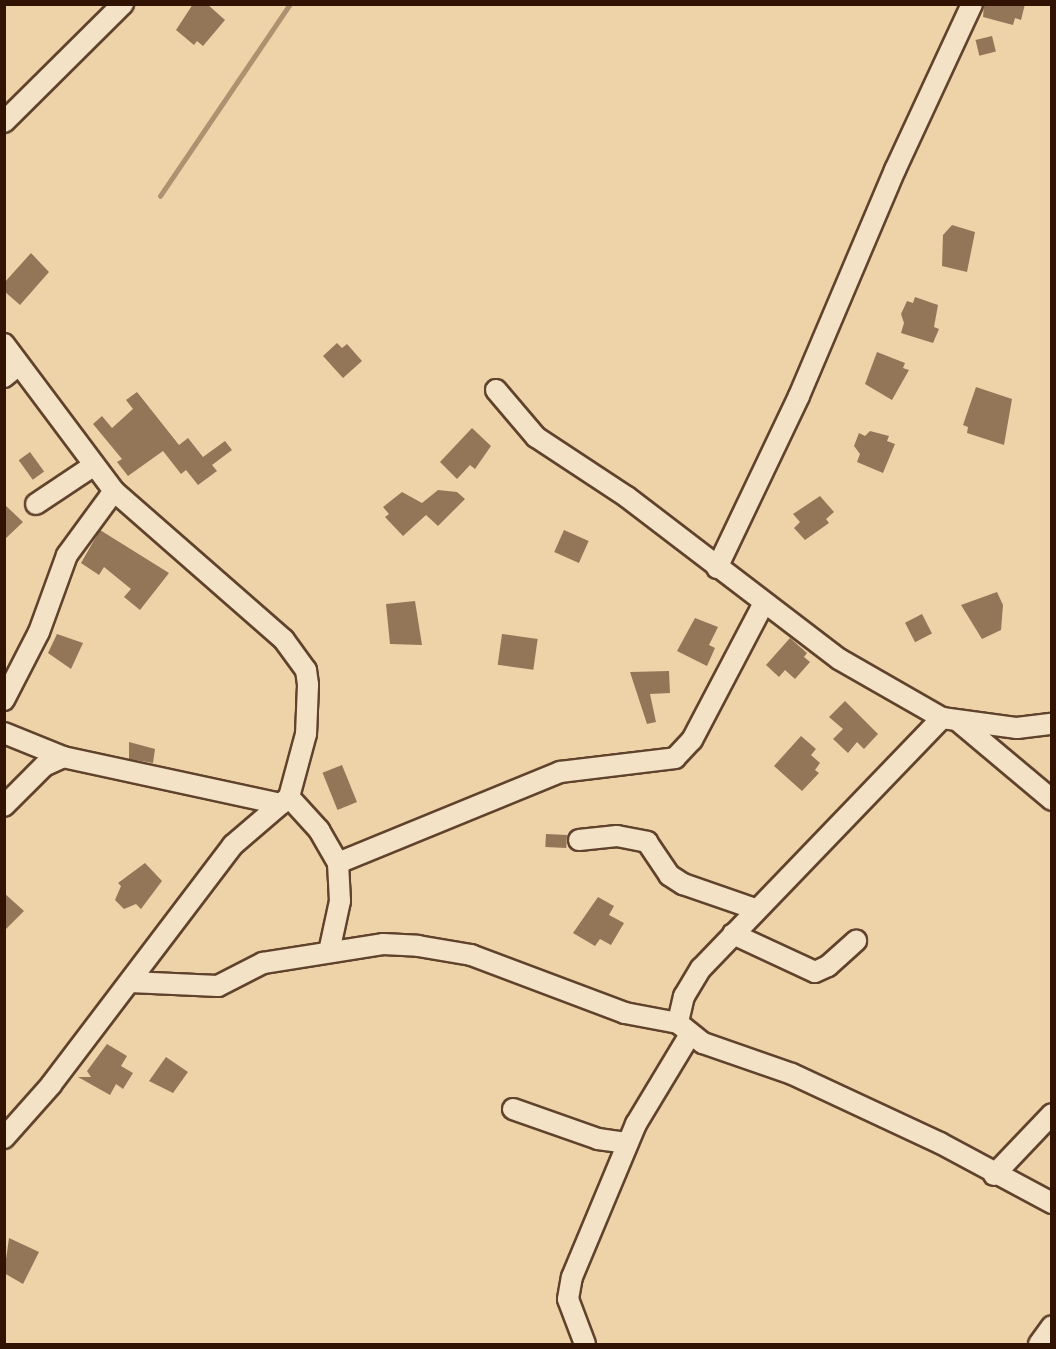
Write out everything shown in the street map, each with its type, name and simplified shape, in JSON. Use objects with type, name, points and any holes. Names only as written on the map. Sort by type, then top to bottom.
[{"type":"street","points":[[4,122],[123,4]]},
{"type":"street","points":[[717,568],[799,396],[895,170],[972,4]]},
{"type":"street","points":[[4,344],[12,371],[114,491],[299,657],[306,670],[308,711],[299,770],[285,800],[233,845],[130,982],[4,1138]]},
{"type":"street","points":[[496,390],[536,437],[627,497],[839,659],[950,719],[1052,800]]},
{"type":"street","points":[[36,504],[93,466]]},
{"type":"street","points":[[4,700],[39,632],[67,555],[114,491]]},
{"type":"street","points":[[338,863],[560,772],[675,758],[692,740],[764,603]]},
{"type":"street","points":[[950,719],[1017,728],[1052,723]]},
{"type":"street","points":[[585,1344],[570,1311],[568,1289],[628,1143],[683,1030],[689,986],[755,909],[950,719]]},
{"type":"street","points":[[4,733],[63,757],[285,800],[319,830],[338,863],[340,901],[329,952]]},
{"type":"street","points":[[4,806],[44,766],[63,757]]},
{"type":"street","points":[[579,840],[617,836],[643,840],[683,884],[755,909]]},
{"type":"street","points":[[733,934],[814,972],[828,966],[856,941]]},
{"type":"street","points":[[130,982],[218,986],[263,963],[329,952],[382,944],[447,949],[625,1013],[683,1030],[792,1074],[940,1143],[994,1175],[1052,1203]]},
{"type":"street","points":[[513,1109],[598,1139],[628,1143]]},
{"type":"street","points":[[994,1175],[1052,1114]]},
{"type":"street","points":[[1039,1344],[1052,1326]]},
{"type":"building","points":[[193,4],[207,4],[225,20],[203,46],[197,41],[194,45],[176,30]]},
{"type":"building","points":[[984,4],[1025,4],[1021,20],[1015,18],[1013,25],[983,17]]},
{"type":"building","points":[[992,36],[996,52],[979,56],[976,40]]},
{"type":"building","points":[[952,225],[975,232],[967,272],[942,266],[943,235]]},
{"type":"building","points":[[31,253],[49,272],[20,305],[4,291],[4,283]]},
{"type":"building","points":[[915,297],[938,305],[934,327],[939,329],[933,343],[901,333],[904,323],[901,314],[907,301],[913,303]]},
{"type":"building","points":[[337,343],[342,348],[347,344],[362,361],[343,378],[323,356]]},
{"type":"building","points":[[877,352],[905,363],[903,368],[909,370],[892,400],[865,384]]},
{"type":"building","points":[[976,387],[1012,399],[1004,445],[967,433],[968,427],[963,425]]},
{"type":"building","points":[[137,392],[179,445],[188,438],[203,457],[225,441],[232,450],[212,465],[217,471],[198,485],[186,470],[181,474],[163,451],[128,476],[117,462],[122,459],[93,424],[102,416],[112,428],[133,409],[126,400]]},
{"type":"building","points":[[472,428],[491,446],[475,469],[470,465],[457,479],[440,462]]},
{"type":"building","points":[[870,431],[889,436],[887,441],[895,444],[883,473],[857,462],[860,454],[854,446],[859,433],[865,436]]},
{"type":"building","points":[[30,452],[44,471],[33,480],[19,460]]},
{"type":"building","points":[[438,490],[457,492],[465,499],[438,526],[426,515],[403,536],[385,517],[389,514],[383,507],[402,492],[422,503]]},
{"type":"building","points":[[820,496],[834,512],[826,519],[829,523],[805,540],[794,528],[800,522],[793,514]]},
{"type":"building","points":[[4,504],[23,522],[4,540]]},
{"type":"building","points":[[100,530],[169,573],[140,610],[124,597],[131,589],[104,567],[99,575],[81,563]]},
{"type":"building","points":[[564,530],[589,541],[579,563],[554,552]]},
{"type":"building","points":[[997,592],[1003,605],[1001,630],[982,639],[961,605]]},
{"type":"building","points":[[415,601],[422,645],[390,644],[386,604]]},
{"type":"building","points":[[922,614],[932,634],[915,642],[905,623]]},
{"type":"building","points":[[695,618],[718,627],[709,645],[715,648],[707,666],[677,651]]},
{"type":"building","points":[[57,634],[83,643],[71,669],[48,653]]},
{"type":"building","points":[[502,634],[538,639],[533,670],[498,665]]},
{"type":"building","points":[[790,638],[807,653],[804,657],[810,662],[795,679],[785,670],[779,677],[766,665]]},
{"type":"building","points":[[669,671],[670,693],[650,694],[656,722],[647,724],[630,672]]},
{"type":"building","points":[[845,701],[878,734],[864,749],[857,742],[848,753],[833,739],[843,729],[829,717]]},
{"type":"building","points":[[801,736],[816,749],[811,755],[820,763],[815,770],[819,773],[802,791],[774,766]]},
{"type":"building","points":[[129,742],[155,749],[153,763],[129,759]]},
{"type":"building","points":[[342,765],[357,802],[338,810],[323,773]]},
{"type":"building","points":[[546,834],[567,835],[566,848],[545,847]]},
{"type":"building","points":[[145,863],[162,881],[141,909],[136,904],[124,909],[115,900],[121,886],[118,883]]},
{"type":"building","points":[[4,893],[24,911],[4,931]]},
{"type":"building","points":[[598,897],[614,906],[609,915],[624,923],[611,945],[600,939],[595,946],[573,933]]},
{"type":"building","points":[[107,1044],[127,1056],[121,1066],[133,1073],[123,1089],[116,1084],[110,1095],[78,1077],[91,1077],[87,1071]]},
{"type":"building","points":[[166,1057],[188,1072],[173,1093],[149,1081]]},
{"type":"building","points":[[9,1238],[39,1252],[23,1284],[4,1273]]},
{"type":"waterway","points":[[160,196],[290,4]]}]
